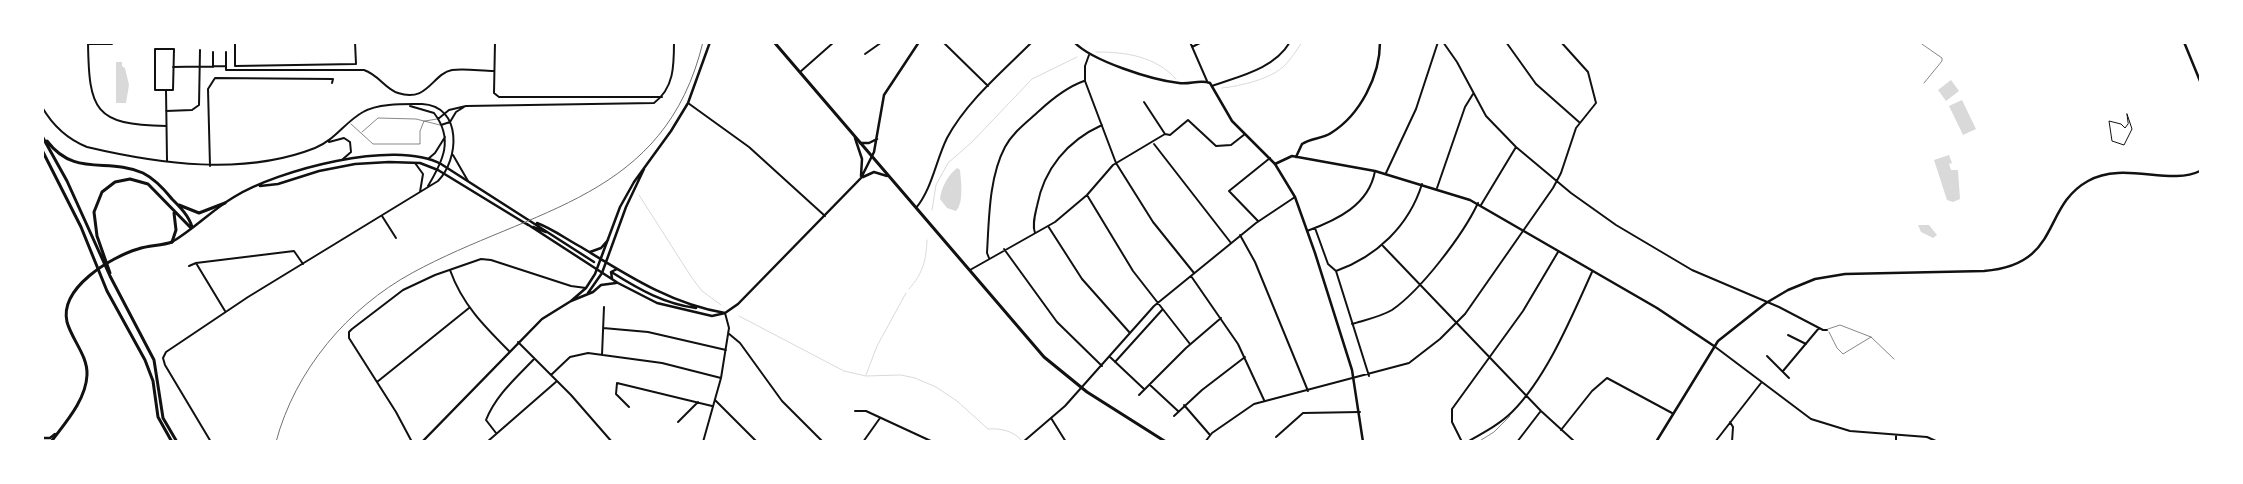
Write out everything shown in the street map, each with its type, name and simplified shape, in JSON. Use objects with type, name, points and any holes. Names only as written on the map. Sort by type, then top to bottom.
[{"type":"main road","points":[[571,301],[586,288],[597,270],[623,201],[688,103],[710,42]]},
{"type":"main road","points":[[774,42],[1044,357],[1082,388],[1166,442]]},
{"type":"main road","points":[[254,188],[278,184],[344,166],[378,162],[415,163],[445,173],[618,283],[657,303],[712,316],[725,313],[738,304],[861,178],[872,158],[884,95],[918,42]]},
{"type":"main road","points":[[1074,42],[1089,55],[1170,82],[1183,84],[1208,82],[1227,114],[1275,164],[1295,196],[1354,379],[1363,442]]},
{"type":"main road","points":[[1296,156],[1302,144],[1332,132],[1358,106],[1377,66],[1380,42]]},
{"type":"main road","points":[[2184,42],[2200,81]]},
{"type":"main road","points":[[42,135],[59,154],[72,162],[122,168],[143,173],[158,183],[177,204],[192,228]]},
{"type":"main road","points":[[42,135],[67,181],[110,276],[154,360],[163,418],[177,442]]},
{"type":"main road","points":[[854,136],[862,159],[861,178]]},
{"type":"main road","points":[[860,143],[870,143],[877,139]]},
{"type":"main road","points":[[42,150],[80,227],[107,291],[145,360],[153,381],[158,417],[172,442]]},
{"type":"main road","points":[[177,204],[198,213],[300,170],[341,160],[395,155],[428,158],[448,168],[594,262]]},
{"type":"main road","points":[[1275,164],[1288,156],[1296,156],[1386,173],[1437,188],[1479,204],[1592,272],[1657,308],[1714,346]]},
{"type":"main road","points":[[587,294],[602,273],[626,208],[645,166]]},
{"type":"main road","points":[[1656,442],[1672,413],[1720,338],[1766,303],[1802,284],[1833,275],[1984,272],[2007,268],[2027,257],[2042,244],[2069,198],[2081,185],[2092,179],[2118,172],[2183,175],[2200,170]]},
{"type":"main road","points":[[861,178],[874,172],[887,176]]},
{"type":"main road","points":[[110,276],[94,223],[95,207],[102,192],[119,180],[139,180],[152,186],[192,228]]},
{"type":"main road","points":[[51,442],[74,409],[85,386],[87,371],[80,350],[70,330],[66,310],[74,290],[90,276],[139,248],[172,242],[225,203]]},
{"type":"main road","points":[[172,242],[176,226],[173,210]]},
{"type":"main road","points":[[533,222],[590,252],[647,287],[702,308]]},
{"type":"main road","points":[[527,224],[550,234]]},
{"type":"main road","points":[[590,252],[601,248],[609,239]]},
{"type":"main road","points":[[612,278],[611,272],[617,269]]},
{"type":"main road","points":[[613,273],[646,292],[685,310]]},
{"type":"main road","points":[[422,442],[542,319],[605,283],[618,283]]},
{"type":"main road","points":[[679,306],[725,313]]},
{"type":"main road","points":[[42,438],[50,438],[58,432]]},
{"type":"street","points":[[235,42],[235,66],[356,64],[356,42]]},
{"type":"street","points":[[495,42],[494,93],[499,97],[662,97]]},
{"type":"street","points":[[438,119],[456,106],[647,105],[654,103],[662,97],[673,76],[674,42]]},
{"type":"street","points":[[800,72],[834,42]]},
{"type":"street","points":[[865,54],[882,42]]},
{"type":"street","points":[[943,42],[988,86]]},
{"type":"street","points":[[916,209],[923,198],[948,137],[962,116],[988,86],[1032,42]]},
{"type":"street","points":[[1190,42],[1208,82]]},
{"type":"street","points":[[1192,47],[1202,42]]},
{"type":"street","points":[[1212,86],[1267,65],[1280,57],[1290,42]]},
{"type":"street","points":[[1386,173],[1416,109],[1438,42]]},
{"type":"street","points":[[1443,42],[1457,62],[1486,116],[1516,147],[1557,182],[1616,225],[1685,267],[1827,330]]},
{"type":"street","points":[[1506,42],[1536,84],[1579,122]]},
{"type":"street","points":[[1205,442],[1210,435],[1244,410],[1264,401],[1369,376],[1412,362],[1458,322],[1557,182],[1579,122],[1594,108],[1597,101],[1588,72],[1561,42]]},
{"type":"street","points":[[112,44],[88,43],[90,90],[101,110],[111,118],[130,125],[166,126]]},
{"type":"street","points":[[155,49],[174,49],[173,90],[166,90],[155,90],[155,49]]},
{"type":"street","points":[[166,111],[192,110],[200,103],[200,50]]},
{"type":"street","points":[[212,52],[213,67]]},
{"type":"street","points":[[226,52],[226,70],[364,70],[373,73],[388,87],[398,93],[413,95],[432,86],[442,75],[451,70],[494,71]]},
{"type":"street","points":[[1089,55],[1085,66],[1085,81],[1116,163],[1153,222],[1194,274]]},
{"type":"street","points":[[173,67],[200,68],[226,66]]},
{"type":"street","points":[[210,166],[208,89],[215,78],[333,79],[332,83]]},
{"type":"street","points":[[230,78],[230,83]]},
{"type":"street","points":[[989,258],[987,253],[991,204],[998,163],[1005,146],[1015,133],[1048,104],[1085,81]]},
{"type":"street","points":[[166,90],[167,160]]},
{"type":"street","points":[[1437,188],[1459,122],[1468,100],[1473,94]]},
{"type":"street","points":[[1144,102],[1165,134]]},
{"type":"street","points":[[688,103],[749,147],[825,216]]},
{"type":"street","points":[[211,442],[166,365],[164,358],[167,350],[225,311],[438,181],[448,168],[453,154],[454,135],[450,122],[444,113],[429,105],[407,105],[373,108],[363,112],[329,142]]},
{"type":"street","points":[[407,105],[428,110],[438,119],[445,137],[445,151],[441,164],[427,188]]},
{"type":"street","points":[[441,125],[450,122],[456,112],[466,106]]},
{"type":"street","points":[[42,107],[57,128],[77,143],[101,150],[210,166],[252,163],[302,152],[344,138],[350,142],[352,152],[341,160]]},
{"type":"street","points":[[2127,114],[2129,115],[2132,129],[2124,145],[2112,141],[2109,120],[2121,124],[2125,128],[2128,124],[2127,114]]},
{"type":"street","points":[[969,271],[1004,249],[1048,226],[1087,194],[1116,163],[1154,143],[1165,134],[1170,135],[1188,120],[1216,146],[1231,145],[1245,134]]},
{"type":"street","points":[[1035,233],[1034,228],[1039,195],[1050,167],[1070,146],[1102,125]]},
{"type":"street","points":[[428,158],[436,152],[445,137]]},
{"type":"street","points":[[1154,143],[1231,243]]},
{"type":"street","points":[[1352,324],[1390,311],[1420,285],[1452,244],[1516,147]]},
{"type":"street","points":[[453,154],[468,181]]},
{"type":"street","points":[[1258,221],[1229,191],[1270,158]]},
{"type":"street","points":[[415,163],[423,174],[420,192]]},
{"type":"street","points":[[1307,231],[1356,205],[1369,190],[1375,171]]},
{"type":"street","points":[[1336,271],[1354,265],[1382,246],[1414,204],[1422,184]]},
{"type":"street","points":[[1087,194],[1123,256],[1162,310],[1190,344]]},
{"type":"street","points":[[1023,441],[1051,418],[1082,388],[1158,304],[1240,235],[1295,196]]},
{"type":"street","points":[[382,216],[396,238]]},
{"type":"street","points":[[1048,226],[1082,279],[1130,333]]},
{"type":"street","points":[[1315,228],[1328,264],[1336,271],[1369,376]]},
{"type":"street","points":[[1240,235],[1259,271],[1308,391]]},
{"type":"street","points":[[1382,246],[1458,322],[1541,411],[1575,442]]},
{"type":"street","points":[[1004,249],[1052,316],[1102,366]]},
{"type":"street","points":[[189,266],[294,251],[302,264]]},
{"type":"street","points":[[1462,442],[1452,422],[1451,414],[1523,310],[1559,252]]},
{"type":"street","points":[[412,442],[349,338],[348,332],[403,290],[450,270],[486,259],[571,286],[586,288]]},
{"type":"street","points":[[196,264],[225,311]]},
{"type":"street","points":[[450,270],[457,289],[469,308],[509,351]]},
{"type":"street","points":[[1467,442],[1512,413],[1527,395],[1562,336],[1592,272]]},
{"type":"street","points":[[1191,276],[1221,318],[1245,357],[1264,401]]},
{"type":"street","points":[[602,355],[604,307]]},
{"type":"street","points":[[377,382],[469,308]]},
{"type":"street","points":[[1115,362],[1162,310]]},
{"type":"street","points":[[703,442],[714,407],[726,350],[729,322],[725,313]]},
{"type":"street","points":[[1139,395],[1190,344],[1221,318]]},
{"type":"street","points":[[603,328],[648,332],[726,350]]},
{"type":"street","points":[[1783,371],[1819,328]]},
{"type":"street","points":[[728,333],[740,343],[778,396],[823,442]]},
{"type":"street","points":[[1788,335],[1806,344]]},
{"type":"street","points":[[518,342],[557,381],[612,442]]},
{"type":"street","points":[[1714,346],[1796,410],[1822,424],[1850,431],[1927,437],[1938,442]]},
{"type":"street","points":[[550,374],[563,362],[576,354],[602,355],[662,363],[721,378]]},
{"type":"street","points":[[1767,356],[1789,378]]},
{"type":"street","points":[[1110,357],[1144,389]]},
{"type":"street","points":[[1174,416],[1184,405],[1245,357]]},
{"type":"street","points":[[496,433],[486,420],[490,410],[500,395],[535,359]]},
{"type":"street","points":[[1561,430],[1592,391],[1607,378],[1672,413]]},
{"type":"street","points":[[487,442],[557,381]]},
{"type":"street","points":[[629,407],[616,394],[617,383],[714,407]]},
{"type":"street","points":[[1715,442],[1761,383]]},
{"type":"street","points":[[1150,385],[1178,411]]},
{"type":"street","points":[[715,400],[757,442]]},
{"type":"street","points":[[678,422],[698,402]]},
{"type":"street","points":[[1184,405],[1210,435]]},
{"type":"street","points":[[855,411],[866,412],[934,442]]},
{"type":"street","points":[[1518,442],[1541,411]]},
{"type":"street","points":[[1276,437],[1303,412],[1360,412]]},
{"type":"street","points":[[863,442],[880,418]]},
{"type":"street","points":[[1051,418],[1066,442]]},
{"type":"street","points":[[1730,422],[1733,427],[1732,442]]},
{"type":"street","points":[[1896,436],[1896,442]]},
{"type":"street","points":[[643,442],[651,442]]},
{"type":"lane","points":[[1919,42],[1942,58],[1942,61],[1924,82]]},
{"type":"lane","points":[[361,133],[378,118],[416,119],[441,125]]},
{"type":"lane","points":[[424,121],[438,119]]},
{"type":"lane","points":[[349,123],[373,144],[420,144],[420,131],[424,121]]},
{"type":"lane","points":[[1871,337],[1844,354],[1837,348],[1827,330],[1840,325],[1871,337],[1894,359]]},
{"type":"lane","points":[[1478,442],[1508,420],[1512,413]]},
{"type":"shaded area","points":[[116,62],[122,62],[122,66],[125,68],[129,85],[126,103],[116,103]]},
{"type":"shaded area","points":[[1951,80],[1959,91],[1946,101],[1938,90]]},
{"type":"shaded area","points":[[1962,100],[1976,129],[1963,135],[1949,106]]},
{"type":"shaded area","points":[[1949,155],[1952,163],[1949,164],[1951,170],[1958,170],[1960,199],[1953,202],[1947,200],[1934,160]]},
{"type":"shaded area","points":[[957,168],[960,170],[961,192],[959,207],[956,211],[947,208],[940,199],[946,182]]},
{"type":"shaded area","points":[[1918,225],[1929,225],[1937,235],[1933,238],[1921,232]]},
{"type":"waterway","points":[[1222,88],[1246,84],[1264,78],[1279,70],[1287,63],[1302,42]]},
{"type":"waterway","points":[[1096,52],[1129,54],[1149,60],[1168,71],[1176,79]]},
{"type":"waterway","points":[[932,210],[936,185],[948,163],[972,142],[1032,79],[1077,57]]},
{"type":"waterway","points":[[639,195],[692,278],[702,291],[721,305]]},
{"type":"waterway","points":[[909,289],[918,278],[923,266],[927,240]]},
{"type":"waterway","points":[[866,375],[877,346],[906,293]]},
{"type":"waterway","points":[[739,316],[844,371],[866,376],[901,375],[915,378],[936,387],[957,401],[988,429],[1007,431],[1022,441]]},
{"type":"railway","points":[[276,442],[296,390],[311,366],[327,344],[366,304],[412,273],[547,213],[589,192],[626,167],[659,135],[685,95],[703,42]]}]
